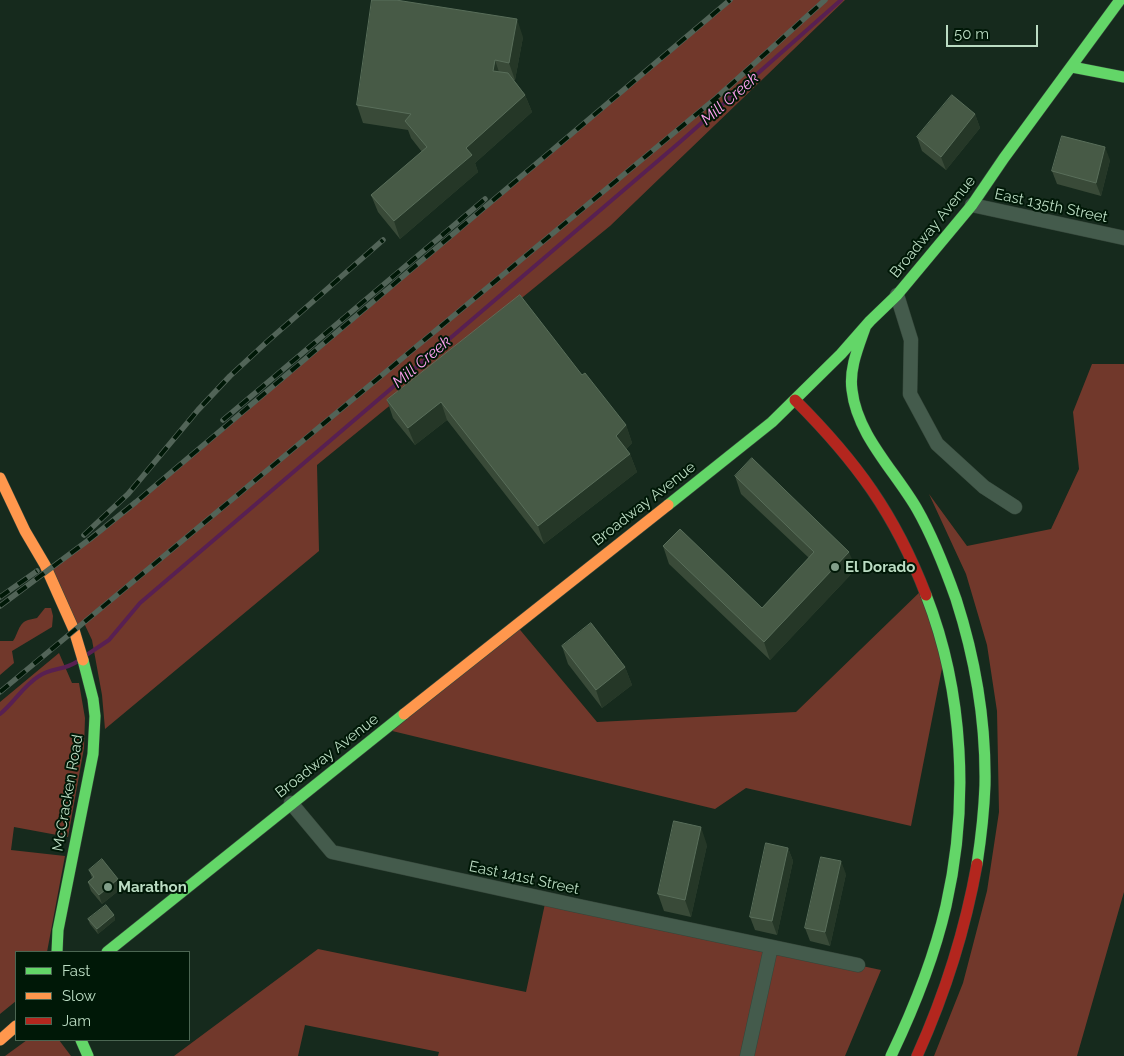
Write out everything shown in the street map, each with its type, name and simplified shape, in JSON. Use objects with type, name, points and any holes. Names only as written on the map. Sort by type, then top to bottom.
[{"type":"main road","name":"Broadway Avenue","points":[[108,951],[291,803],[772,422],[796,400],[896,295],[972,205],[1004,158],[1120,0]]},
{"type":"main road","points":[[1072,66],[1124,77]]},
{"type":"main road","points":[[865,328],[852,372],[852,391],[856,409],[863,425],[916,508],[949,580],[972,662],[984,746],[983,820],[969,906],[955,960],[940,1006],[917,1056]]},
{"type":"main road","points":[[796,400],[828,417]]},
{"type":"main road","points":[[796,400],[864,476],[906,547],[935,616],[953,690],[958,725],[960,810],[948,898],[923,983],[891,1056]]},
{"type":"main road","points":[[856,436],[893,473]]},
{"type":"main road","name":"McCracken Road","points":[[0,478],[45,565],[76,638],[88,677],[95,716],[93,754],[58,930],[56,951]]},
{"type":"main road","points":[[0,1040],[15,1027]]},
{"type":"main road","points":[[81,1041],[88,1056]]},
{"type":"street","name":"East 135th Street","points":[[972,205],[1124,238]]},
{"type":"street","points":[[896,295],[911,340],[910,394],[937,444],[984,487],[1015,507]]},
{"type":"street","name":"East 141st Street","points":[[291,803],[332,852],[858,965]]},
{"type":"street","points":[[747,1056],[770,947]]},
{"type":"shaded area","points":[[730,0],[845,0],[610,226],[317,465],[319,551],[105,729],[102,695],[92,640],[84,623],[74,630],[48,572],[136,502]]},
{"type":"shaded area","points":[[1092,364],[1124,364],[1124,892],[1077,1056],[934,1056],[963,983],[987,891],[999,812],[997,711],[987,645],[966,574],[929,494],[967,546],[1051,529],[1079,469],[1073,412]]},
{"type":"shaded area","points":[[924,588],[945,653],[911,826],[746,788],[715,809],[384,729],[516,625],[597,722],[796,712]]},
{"type":"shaded area","points":[[45,608],[51,608],[53,616],[52,627],[12,651],[14,663],[0,675],[0,641],[13,641],[20,626],[28,620],[37,618]]},
{"type":"shaded area","points":[[59,653],[72,683],[79,683],[85,718],[84,748],[68,837],[14,827],[11,850],[65,856],[47,951],[15,951],[15,1002],[0,1014],[0,702]]},
{"type":"shaded area","points":[[546,899],[881,970],[845,1056],[438,1056],[439,1052],[305,1025],[298,1056],[174,1056],[318,949],[526,992]]},
{"type":"shaded area","points":[[26,1041],[60,1041],[71,1056],[5,1056]]},
{"type":"building","points":[[372,0],[396,0],[517,19],[509,63],[495,60],[493,71],[508,73],[525,95],[466,148],[472,155],[394,221],[371,195],[427,147],[405,121],[411,114],[357,105]]},
{"type":"building","points":[[952,95],[975,114],[941,157],[917,137]]},
{"type":"building","points":[[1062,136],[1105,147],[1096,183],[1052,171]]},
{"type":"building","points":[[520,295],[582,375],[585,373],[626,425],[616,436],[630,454],[538,526],[441,402],[408,428],[387,400]]},
{"type":"building","points":[[752,458],[849,552],[764,642],[663,546],[680,529],[762,608],[814,552],[735,476]]},
{"type":"building","points":[[591,623],[625,667],[596,690],[562,646]]},
{"type":"building","points":[[674,821],[701,827],[685,900],[658,894]]},
{"type":"building","points":[[766,843],[788,848],[772,921],[750,917]]},
{"type":"building","points":[[821,857],[841,861],[825,932],[805,928]]},
{"type":"building","points":[[102,859],[118,879],[99,895],[88,882],[94,877],[89,870]]},
{"type":"building","points":[[106,905],[114,915],[97,929],[88,919]]},
{"type":"waterway","name":"Mill Creek","points":[[88,654],[109,640],[140,603],[680,142],[841,0]]},
{"type":"waterway","name":"Mill Creek","points":[[0,714],[39,676],[78,661]]},
{"type":"railway","points":[[0,606],[136,502],[730,0]]},
{"type":"railway","points":[[0,692],[716,98],[825,0]]},
{"type":"railway","points":[[223,420],[485,199]]},
{"type":"railway","points":[[84,535],[128,494],[198,410],[230,376],[383,240]]},
{"type":"railway","points":[[0,597],[37,571]]},
{"type":"traffic: fast","points":[[668,505],[772,422],[897,295],[972,205],[1004,158],[1120,0]]},
{"type":"traffic: fast","points":[[1072,67],[1124,77]]},
{"type":"traffic: fast","points":[[865,328],[852,374],[851,382],[855,406],[869,437],[923,520],[956,599],[974,667],[984,738],[985,762],[984,805],[977,864]]},
{"type":"traffic: fast","points":[[891,1056],[908,1020],[936,945],[946,906],[958,828],[960,789],[959,749],[955,709],[939,632],[926,595]]},
{"type":"traffic: fast","points":[[57,951],[58,930],[93,754],[95,716],[93,699],[83,660]]},
{"type":"traffic: fast","points":[[108,951],[404,714]]},
{"type":"traffic: fast","points":[[81,1041],[88,1056]]},
{"type":"traffic: slow","points":[[0,478],[25,531],[45,565],[74,630],[83,660]]},
{"type":"traffic: slow","points":[[404,714],[668,505]]},
{"type":"traffic: slow","points":[[0,1040],[15,1027]]},
{"type":"traffic: jam","points":[[795,400],[837,445],[872,490],[901,539],[926,595]]},
{"type":"traffic: jam","points":[[917,1056],[953,962],[977,864]]},
{"type":"place","name":"El Dorado","points":[[835,567]]},
{"type":"place","name":"Marathon","points":[[108,887]]}]
